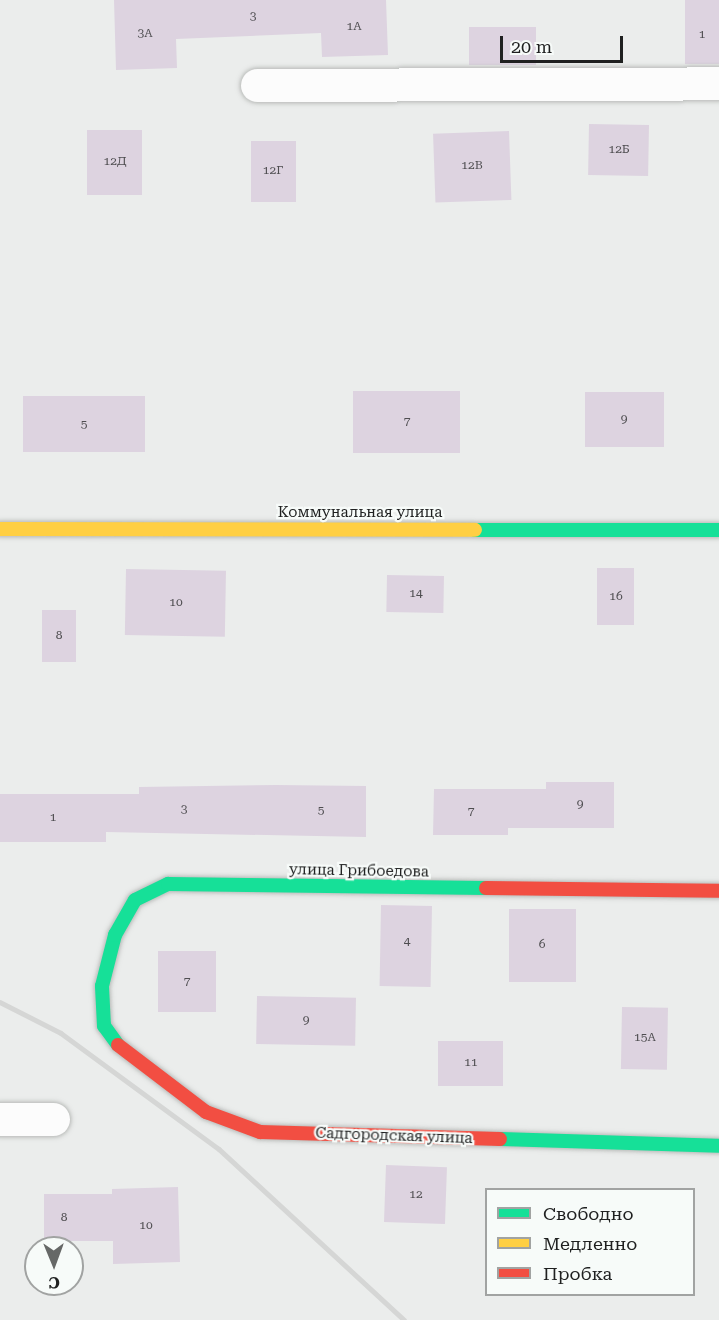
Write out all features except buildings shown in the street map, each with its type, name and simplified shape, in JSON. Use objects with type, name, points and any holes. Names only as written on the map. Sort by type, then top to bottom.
[{"type":"street","points":[[257,85],[719,83]]},
{"type":"street","name":"Коммунальная улица","points":[[0,529],[719,530]]},
{"type":"street","name":"улица Грибоедова","points":[[104,1026],[102,986],[116,935],[135,900],[168,884],[719,891]]},
{"type":"street","name":"Садгородская улица","points":[[104,1026],[124,1053],[167,1089],[206,1112],[260,1132],[719,1146]]},
{"type":"street","points":[[0,1119],[53,1119]]},
{"type":"railway","points":[[0,1002],[61,1033],[219,1149],[404,1320]]},
{"type":"traffic: fast","points":[[475,530],[719,530]]},
{"type":"traffic: fast","points":[[118,1045],[104,1026],[102,986],[115,935],[135,900],[168,884],[486,888]]},
{"type":"traffic: fast","points":[[500,1139],[719,1146]]},
{"type":"traffic: slow","points":[[0,529],[475,530]]},
{"type":"traffic: jam","points":[[486,888],[719,891]]},
{"type":"traffic: jam","points":[[118,1045],[206,1112],[260,1132],[500,1139]]}]
